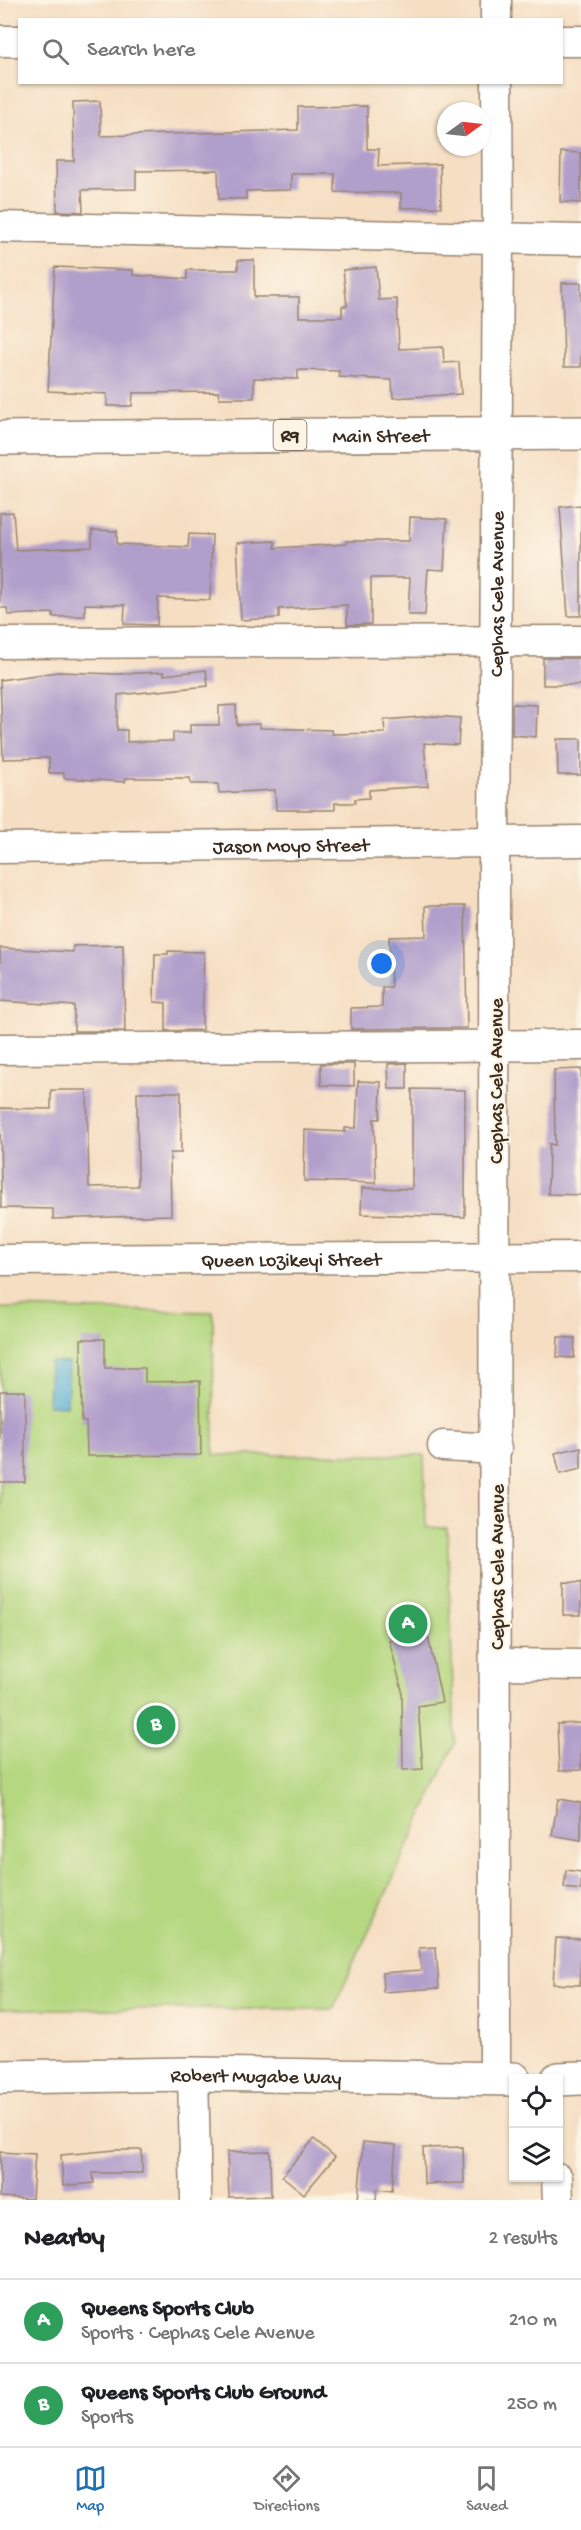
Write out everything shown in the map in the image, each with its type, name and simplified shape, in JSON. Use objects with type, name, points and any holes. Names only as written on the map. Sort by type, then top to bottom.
[{"type":"main road","name":"Main Street","points":[[0,438],[581,434]]},
{"type":"main road","name":"Robert Mugabe Way","points":[[0,2077],[193,2074],[504,2079]]},
{"type":"main road","points":[[563,2079],[581,2078]]},
{"type":"street","points":[[496,0],[496,18]]},
{"type":"street","points":[[0,41],[18,41]]},
{"type":"street","points":[[563,41],[581,41]]},
{"type":"street","name":"Cephas Cele Avenue","points":[[497,84],[498,239],[494,640],[496,1449],[504,2079]]},
{"type":"street","points":[[0,227],[581,240]]},
{"type":"street","points":[[0,643],[581,641]]},
{"type":"street","name":"Jason Moyo Street","points":[[0,848],[581,841]]},
{"type":"street","points":[[0,1049],[581,1045]]},
{"type":"street","name":"Queen Lozikeyi Street","points":[[0,1260],[581,1257]]},
{"type":"street","points":[[443,1446],[496,1449]]},
{"type":"street","points":[[497,1664],[581,1665]]},
{"type":"street","points":[[193,2074],[196,2200]]},
{"type":"street","points":[[558,2182],[558,2200]]},
{"type":"green space","points":[[0,1308],[213,1312],[214,1455],[424,1455],[426,1527],[447,1528],[455,1743],[333,2009],[0,2009]]},
{"type":"water","points":[[50,1362],[69,1363],[67,1406],[48,1405]]},
{"type":"building","points":[[100,101],[101,136],[298,130],[298,107],[367,106],[367,149],[379,149],[378,166],[440,164],[441,207],[401,208],[401,193],[335,192],[335,174],[291,174],[291,190],[246,191],[246,199],[219,199],[218,170],[136,171],[136,189],[82,190],[83,212],[57,211],[56,161],[74,161],[73,102]]},
{"type":"building","points":[[561,152],[581,153],[581,203],[560,202]]},
{"type":"building","points":[[238,260],[254,260],[254,297],[299,297],[299,317],[342,317],[342,306],[347,306],[343,270],[376,267],[379,300],[397,299],[399,349],[443,347],[444,363],[459,362],[461,394],[393,398],[392,380],[339,377],[339,371],[298,370],[298,379],[254,378],[254,398],[219,398],[218,392],[133,393],[132,406],[107,406],[107,394],[48,391],[55,267],[133,270],[133,275],[187,279],[187,270],[238,270]]},
{"type":"building","points":[[562,283],[581,283],[581,367],[564,367]]},
{"type":"building","points":[[581,505],[581,616],[568,616],[560,507]]},
{"type":"building","points":[[13,512],[16,550],[92,547],[92,530],[117,531],[117,544],[188,547],[189,534],[212,535],[210,600],[158,598],[157,625],[124,624],[125,605],[85,604],[85,616],[53,617],[53,613],[8,615],[7,608],[0,608],[0,513]]},
{"type":"building","points":[[410,517],[447,519],[444,570],[428,569],[425,615],[408,615],[410,578],[371,578],[371,624],[347,625],[347,605],[279,609],[279,618],[241,620],[237,543],[275,541],[275,548],[346,544],[346,541],[409,541]]},
{"type":"building","points":[[543,658],[581,658],[581,685],[543,685]]},
{"type":"building","points":[[206,670],[208,686],[118,695],[117,730],[127,730],[127,742],[173,741],[173,733],[190,733],[190,725],[219,725],[219,706],[236,705],[237,725],[260,724],[260,728],[331,730],[332,734],[385,733],[384,720],[433,716],[460,718],[458,745],[424,743],[428,786],[369,790],[369,798],[355,799],[355,803],[335,803],[335,810],[276,810],[275,790],[219,793],[218,784],[191,784],[190,778],[126,778],[125,782],[64,778],[64,773],[49,773],[49,758],[3,759],[0,680],[58,672],[117,674],[164,672],[164,675]]},
{"type":"building","points":[[512,704],[537,705],[536,737],[512,735]]},
{"type":"building","points":[[557,739],[581,739],[581,775],[558,775]]},
{"type":"building","points":[[425,906],[465,906],[467,1028],[351,1029],[351,1008],[382,1007],[382,987],[391,987],[389,937],[426,936]]},
{"type":"building","points":[[123,945],[125,1031],[74,1031],[74,1006],[0,1001],[0,948],[73,952],[73,946]]},
{"type":"building","points":[[168,951],[204,952],[202,1030],[166,1031],[166,1003],[154,1002],[155,954],[168,954]]},
{"type":"building","points":[[407,1063],[407,1089],[389,1089],[388,1064]]},
{"type":"building","points":[[321,1064],[354,1064],[354,1086],[321,1085]]},
{"type":"building","points":[[581,1069],[581,1195],[548,1194],[549,1144],[555,1145],[554,1070]]},
{"type":"building","points":[[358,1081],[381,1082],[380,1119],[374,1119],[376,1183],[304,1181],[305,1130],[345,1132],[345,1128],[356,1128]]},
{"type":"building","points":[[412,1089],[465,1090],[465,1217],[361,1214],[362,1188],[412,1189]]},
{"type":"building","points":[[51,1090],[87,1090],[89,1187],[138,1186],[137,1092],[181,1092],[181,1153],[170,1153],[171,1215],[53,1219],[53,1209],[1,1208],[0,1108],[51,1109]]},
{"type":"building","points":[[558,1337],[575,1338],[574,1358],[557,1357]]},
{"type":"building","points":[[81,1339],[105,1339],[105,1368],[145,1368],[145,1382],[200,1381],[201,1455],[87,1456],[86,1422],[82,1422]]},
{"type":"building","points":[[0,1391],[25,1391],[25,1482],[0,1482]]},
{"type":"building","points":[[581,1447],[581,1469],[560,1474],[555,1453]]},
{"type":"building","points":[[563,1582],[581,1583],[581,1615],[563,1615]]},
{"type":"building","points":[[427,1632],[442,1702],[418,1706],[423,1769],[403,1770],[402,1690],[389,1640]]},
{"type":"building","points":[[581,1723],[581,1770],[559,1771],[557,1724]]},
{"type":"building","points":[[558,1799],[581,1803],[581,1840],[552,1835]]},
{"type":"building","points":[[566,1870],[581,1872],[581,1890],[564,1888]]},
{"type":"building","points":[[556,1938],[581,1939],[580,1985],[553,1984]]},
{"type":"building","points":[[436,1947],[439,1988],[383,1992],[382,1973],[421,1970],[419,1948]]},
{"type":"building","points":[[314,2139],[335,2157],[304,2194],[282,2176]]},
{"type":"building","points":[[363,2142],[396,2145],[392,2191],[377,2189],[376,2200],[358,2200]]},
{"type":"building","points":[[463,2147],[464,2183],[424,2184],[423,2148]]},
{"type":"building","points":[[142,2150],[142,2173],[93,2173],[94,2183],[63,2186],[61,2155]]},
{"type":"building","points":[[270,2151],[271,2196],[229,2197],[227,2152]]},
{"type":"building","points":[[0,2152],[35,2154],[32,2199],[0,2197]]},
{"type":"place","name":"Queens Sports Club","points":[[408,1624]]},
{"type":"place","name":"Queens Sports Club Ground","points":[[156,1725]]}]
